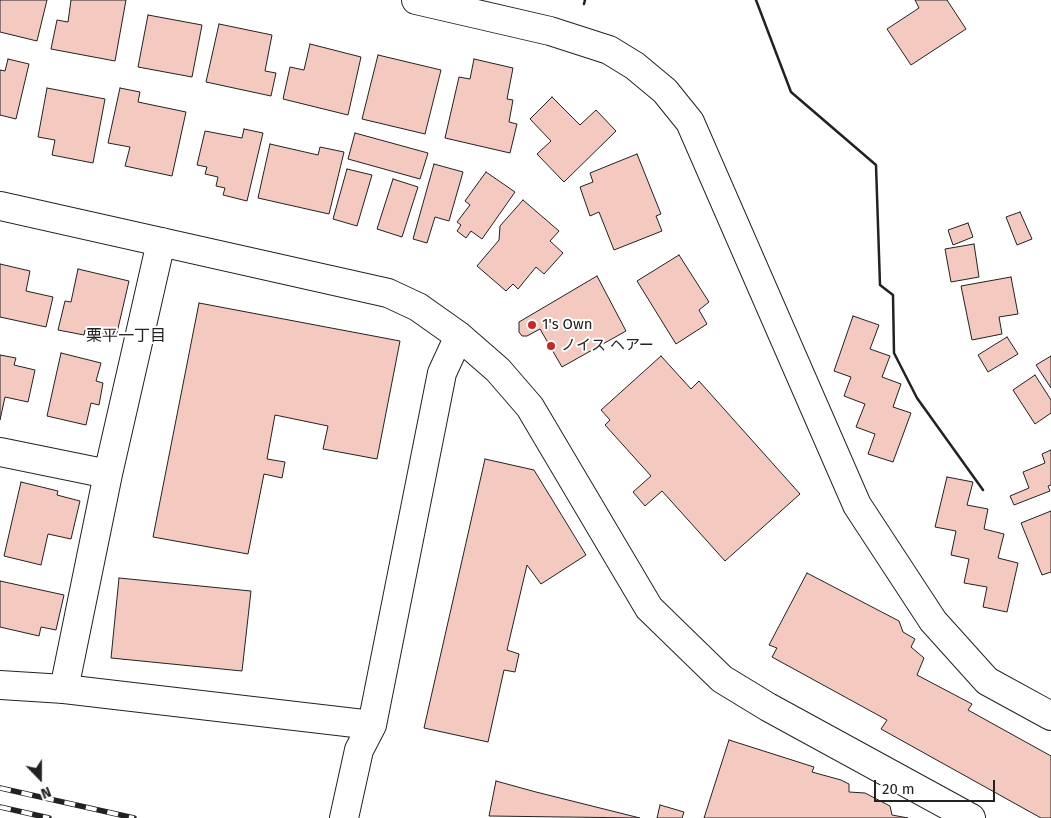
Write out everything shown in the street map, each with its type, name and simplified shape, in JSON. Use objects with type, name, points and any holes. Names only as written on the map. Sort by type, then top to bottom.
[{"type":"street","points":[[416,0],[550,31],[609,50],[635,66],[665,90],[690,122],[857,505],[932,621],[987,681],[1051,716]]},
{"type":"street","points":[[0,206],[388,292],[418,307],[459,336],[498,370],[530,407],[650,608],[722,678],[768,707],[971,818]]},
{"type":"street","points":[[64,689],[108,474],[161,242]]},
{"type":"street","points":[[344,818],[359,750],[372,725],[442,373],[459,336]]},
{"type":"street","points":[[0,452],[108,474]]},
{"type":"street","points":[[0,685],[64,689],[372,725]]},
{"type":"building","points":[[0,0],[47,0],[37,41],[0,32]]},
{"type":"building","points":[[71,0],[126,0],[115,61],[51,49],[57,20],[68,22]]},
{"type":"building","points":[[915,0],[947,0],[966,29],[911,65],[887,29],[919,8]]},
{"type":"building","points":[[148,15],[202,25],[192,77],[138,67]]},
{"type":"building","points":[[219,24],[272,35],[265,71],[276,73],[271,96],[206,82]]},
{"type":"building","points":[[310,44],[361,57],[348,115],[283,99],[290,67],[304,70]]},
{"type":"building","points":[[378,55],[441,70],[425,134],[362,119]]},
{"type":"building","points":[[8,59],[29,64],[16,119],[0,115],[0,70],[5,71]]},
{"type":"building","points":[[474,59],[513,68],[507,99],[513,100],[509,122],[517,124],[510,153],[445,138],[459,77],[470,79]]},
{"type":"building","points":[[47,88],[105,99],[93,163],[52,155],[55,140],[38,137]]},
{"type":"building","points":[[120,88],[140,92],[138,102],[186,112],[172,176],[125,166],[130,147],[108,143]]},
{"type":"building","points":[[552,97],[580,125],[596,110],[616,131],[564,182],[537,154],[551,141],[530,119]]},
{"type":"building","points":[[244,129],[263,133],[247,201],[223,195],[225,188],[216,186],[218,177],[205,174],[207,167],[197,165],[205,131],[242,138]]},
{"type":"building","points":[[355,133],[428,153],[420,179],[348,159]]},
{"type":"building","points":[[270,144],[318,155],[320,147],[344,152],[329,214],[258,198]]},
{"type":"building","points":[[637,154],[661,214],[656,216],[662,231],[614,250],[599,212],[590,216],[580,187],[593,182],[590,173]]},
{"type":"building","points":[[434,164],[463,172],[449,221],[435,217],[427,243],[413,239]]},
{"type":"building","points":[[347,169],[372,175],[357,226],[333,219]]},
{"type":"building","points":[[486,172],[515,192],[482,239],[471,231],[466,238],[457,231],[461,225],[457,222],[470,205],[465,201]]},
{"type":"building","points":[[393,179],[418,187],[402,237],[377,229]]},
{"type":"building","points":[[523,200],[559,231],[550,241],[563,253],[544,274],[536,267],[518,289],[513,284],[506,291],[477,266],[499,240],[500,226]]},
{"type":"building","points":[[1020,212],[1032,239],[1017,245],[1006,217]]},
{"type":"building","points":[[968,223],[973,237],[953,245],[948,230]]},
{"type":"building","points":[[974,244],[979,277],[951,282],[945,249]]},
{"type":"building","points":[[679,255],[709,302],[699,310],[707,324],[676,344],[637,281]]},
{"type":"building","points":[[0,264],[30,271],[26,291],[53,297],[46,327],[0,317]]},
{"type":"building","points":[[78,269],[129,281],[116,337],[85,330],[84,335],[58,330],[65,301],[71,302]]},
{"type":"building","points":[[597,276],[626,331],[562,367],[540,329],[527,336],[522,336],[519,332],[519,322]]},
{"type":"building","points":[[1011,277],[1018,314],[999,317],[1002,334],[972,340],[961,286]]},
{"type":"building","points":[[199,303],[400,341],[377,459],[323,449],[328,426],[275,415],[267,459],[285,462],[282,478],[264,474],[248,554],[153,537]]},
{"type":"building","points":[[853,316],[879,325],[870,349],[890,356],[882,377],[901,384],[893,407],[911,413],[893,462],[868,454],[875,434],[856,427],[865,404],[844,396],[851,377],[834,371]]},
{"type":"building","points":[[1007,337],[1018,354],[988,372],[978,355]]},
{"type":"building","points":[[61,353],[101,363],[96,381],[103,383],[99,405],[91,403],[86,425],[47,416]]},
{"type":"building","points":[[0,355],[16,358],[14,365],[35,370],[28,402],[5,397],[0,420]]},
{"type":"building","points":[[661,356],[691,389],[699,381],[800,494],[725,561],[662,491],[645,506],[633,492],[651,476],[605,425],[610,420],[601,410]]},
{"type":"building","points":[[1051,356],[1051,388],[1036,365]]},
{"type":"building","points":[[1035,375],[1051,400],[1051,413],[1035,424],[1013,390]]},
{"type":"building","points":[[1051,450],[1051,485],[1048,486],[1050,491],[1014,505],[1010,496],[1029,488],[1023,472],[1045,463],[1042,454]]},
{"type":"building","points":[[485,459],[534,470],[586,555],[541,584],[527,565],[507,650],[519,654],[515,672],[504,670],[488,742],[424,728]]},
{"type":"building","points":[[947,477],[973,482],[967,505],[988,509],[984,529],[1004,534],[998,558],[1018,563],[1007,612],[983,607],[987,587],[964,583],[969,559],[951,555],[956,531],[935,527]]},
{"type":"building","points":[[21,482],[58,491],[57,495],[80,501],[71,539],[48,534],[41,565],[4,556]]},
{"type":"building","points":[[1051,511],[1051,572],[1042,575],[1021,523]]},
{"type":"building","points":[[807,573],[899,621],[903,632],[915,639],[911,647],[924,658],[917,675],[972,704],[968,710],[1051,756],[1051,818],[1041,818],[881,729],[887,720],[772,657],[777,648],[769,645]]},
{"type":"building","points":[[119,578],[251,591],[242,671],[111,658]]},
{"type":"building","points":[[0,581],[64,595],[56,630],[41,627],[39,636],[0,627]]},
{"type":"building","points":[[729,740],[814,767],[812,772],[841,780],[849,784],[849,792],[865,793],[890,806],[892,815],[908,818],[704,818]]},
{"type":"building","points":[[496,781],[536,792],[640,818],[489,816]]},
{"type":"building","points":[[660,805],[684,812],[682,818],[657,818]]},
{"type":"railway","points":[[0,788],[134,818]]},
{"type":"railway","points":[[0,807],[49,818]]},
{"type":"wall","points":[[584,4],[585,0]]},
{"type":"wall","points":[[756,0],[791,92],[876,165],[880,285],[893,295],[894,353],[917,398],[983,490]]},
{"type":"place","name":"1's Own","points":[[532,325]]},
{"type":"place","name":"ノイス ヘアー","points":[[551,346]]},
{"type":"district","name":"栗平一丁目","points":[[126,337]]}]
